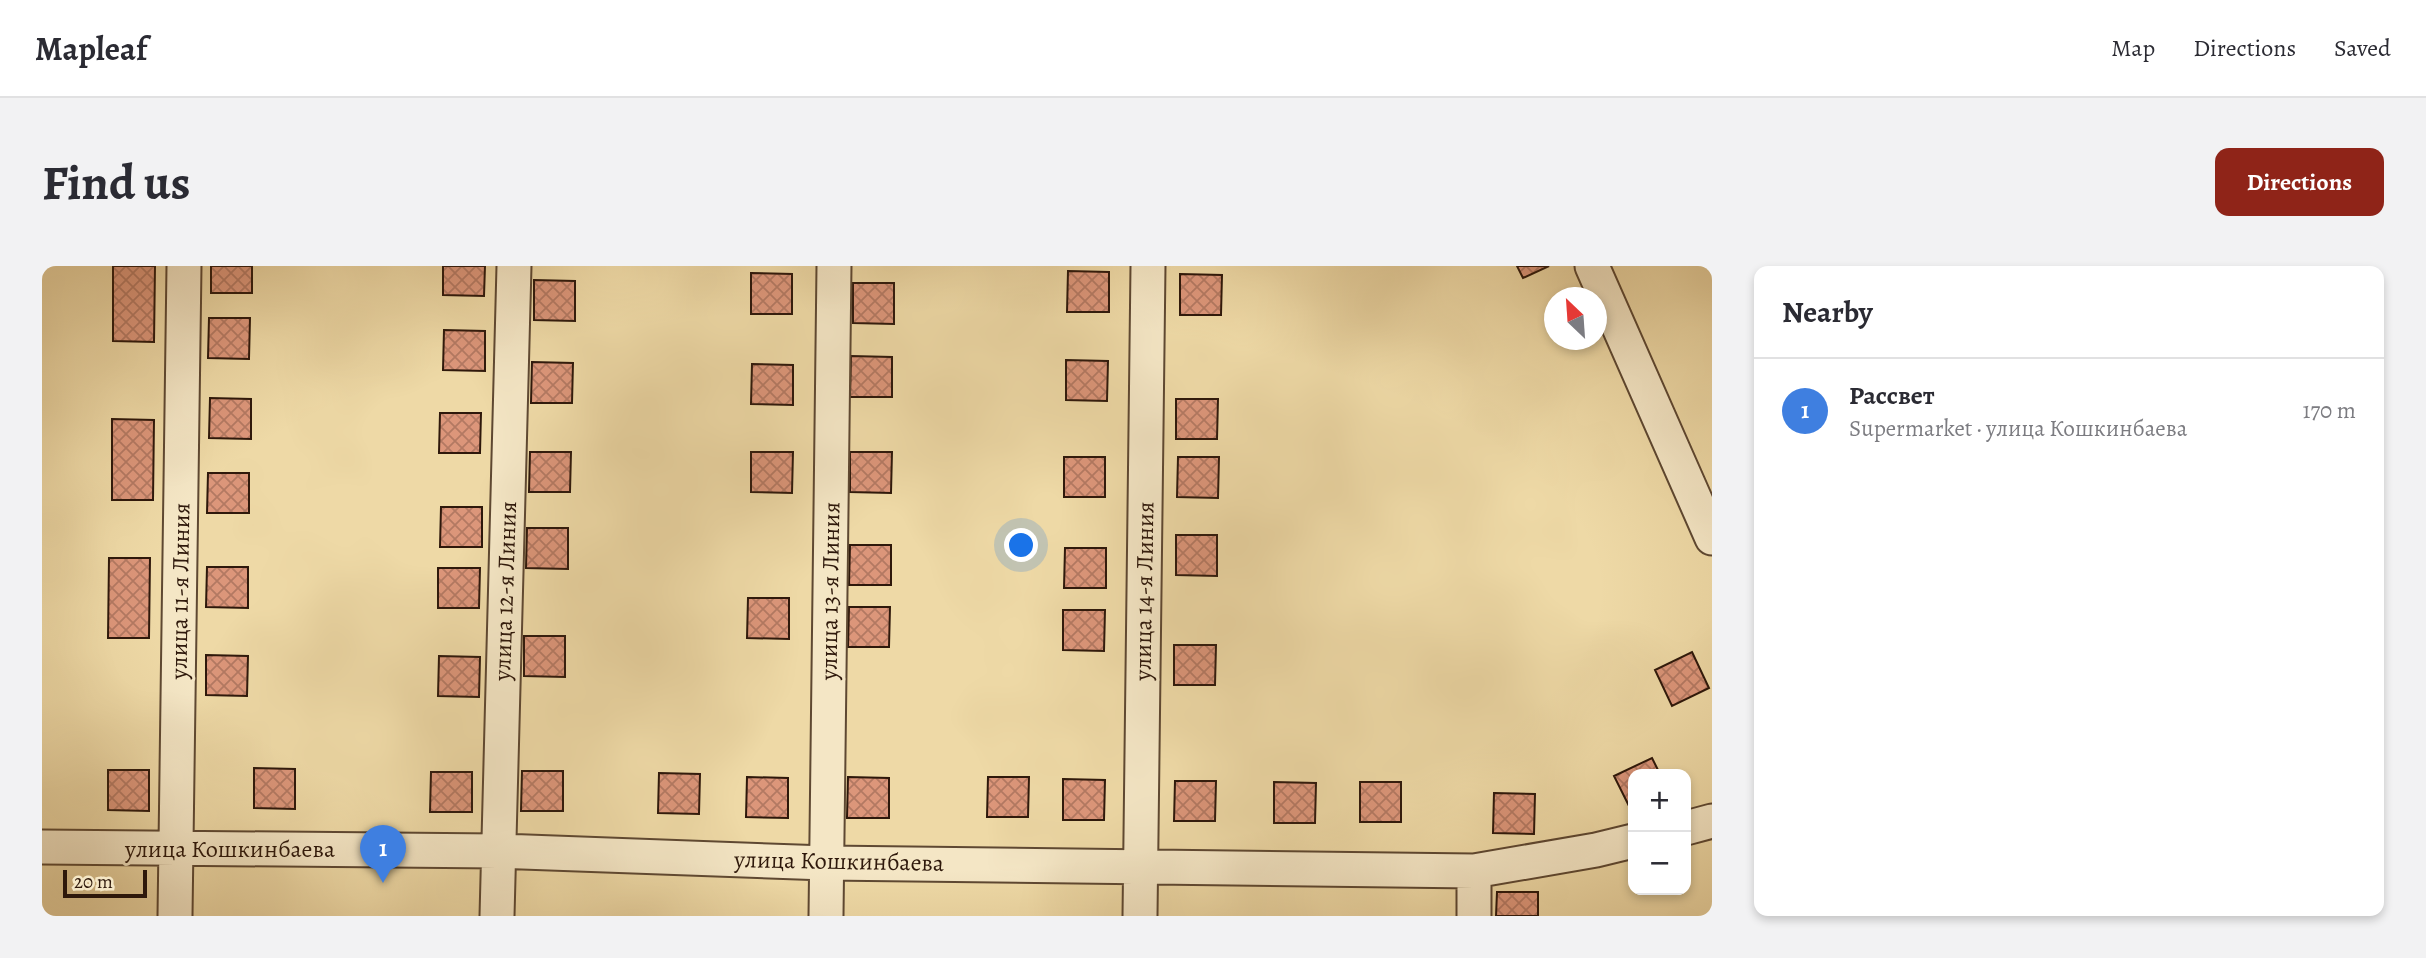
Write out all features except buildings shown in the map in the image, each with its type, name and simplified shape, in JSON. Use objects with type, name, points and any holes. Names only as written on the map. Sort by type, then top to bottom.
[{"type":"street","name":"улица 11-я Линия","points":[[175,916],[184,266]]},
{"type":"street","name":"улица 12-я Линия","points":[[497,916],[514,266]]},
{"type":"street","name":"улица 13-я Линия","points":[[826,916],[834,266]]},
{"type":"street","name":"улица 14-я Линия","points":[[1140,916],[1148,266]]},
{"type":"street","points":[[1592,266],[1712,538]]},
{"type":"street","points":[[1691,827],[1712,821]]},
{"type":"street","name":"улица Кошкинбаева","points":[[42,847],[498,851],[826,863],[1474,872],[1628,842]]},
{"type":"street","points":[[1474,872],[1474,916]]},
{"type":"place","name":"Рассвет","points":[[383,883]]}]
